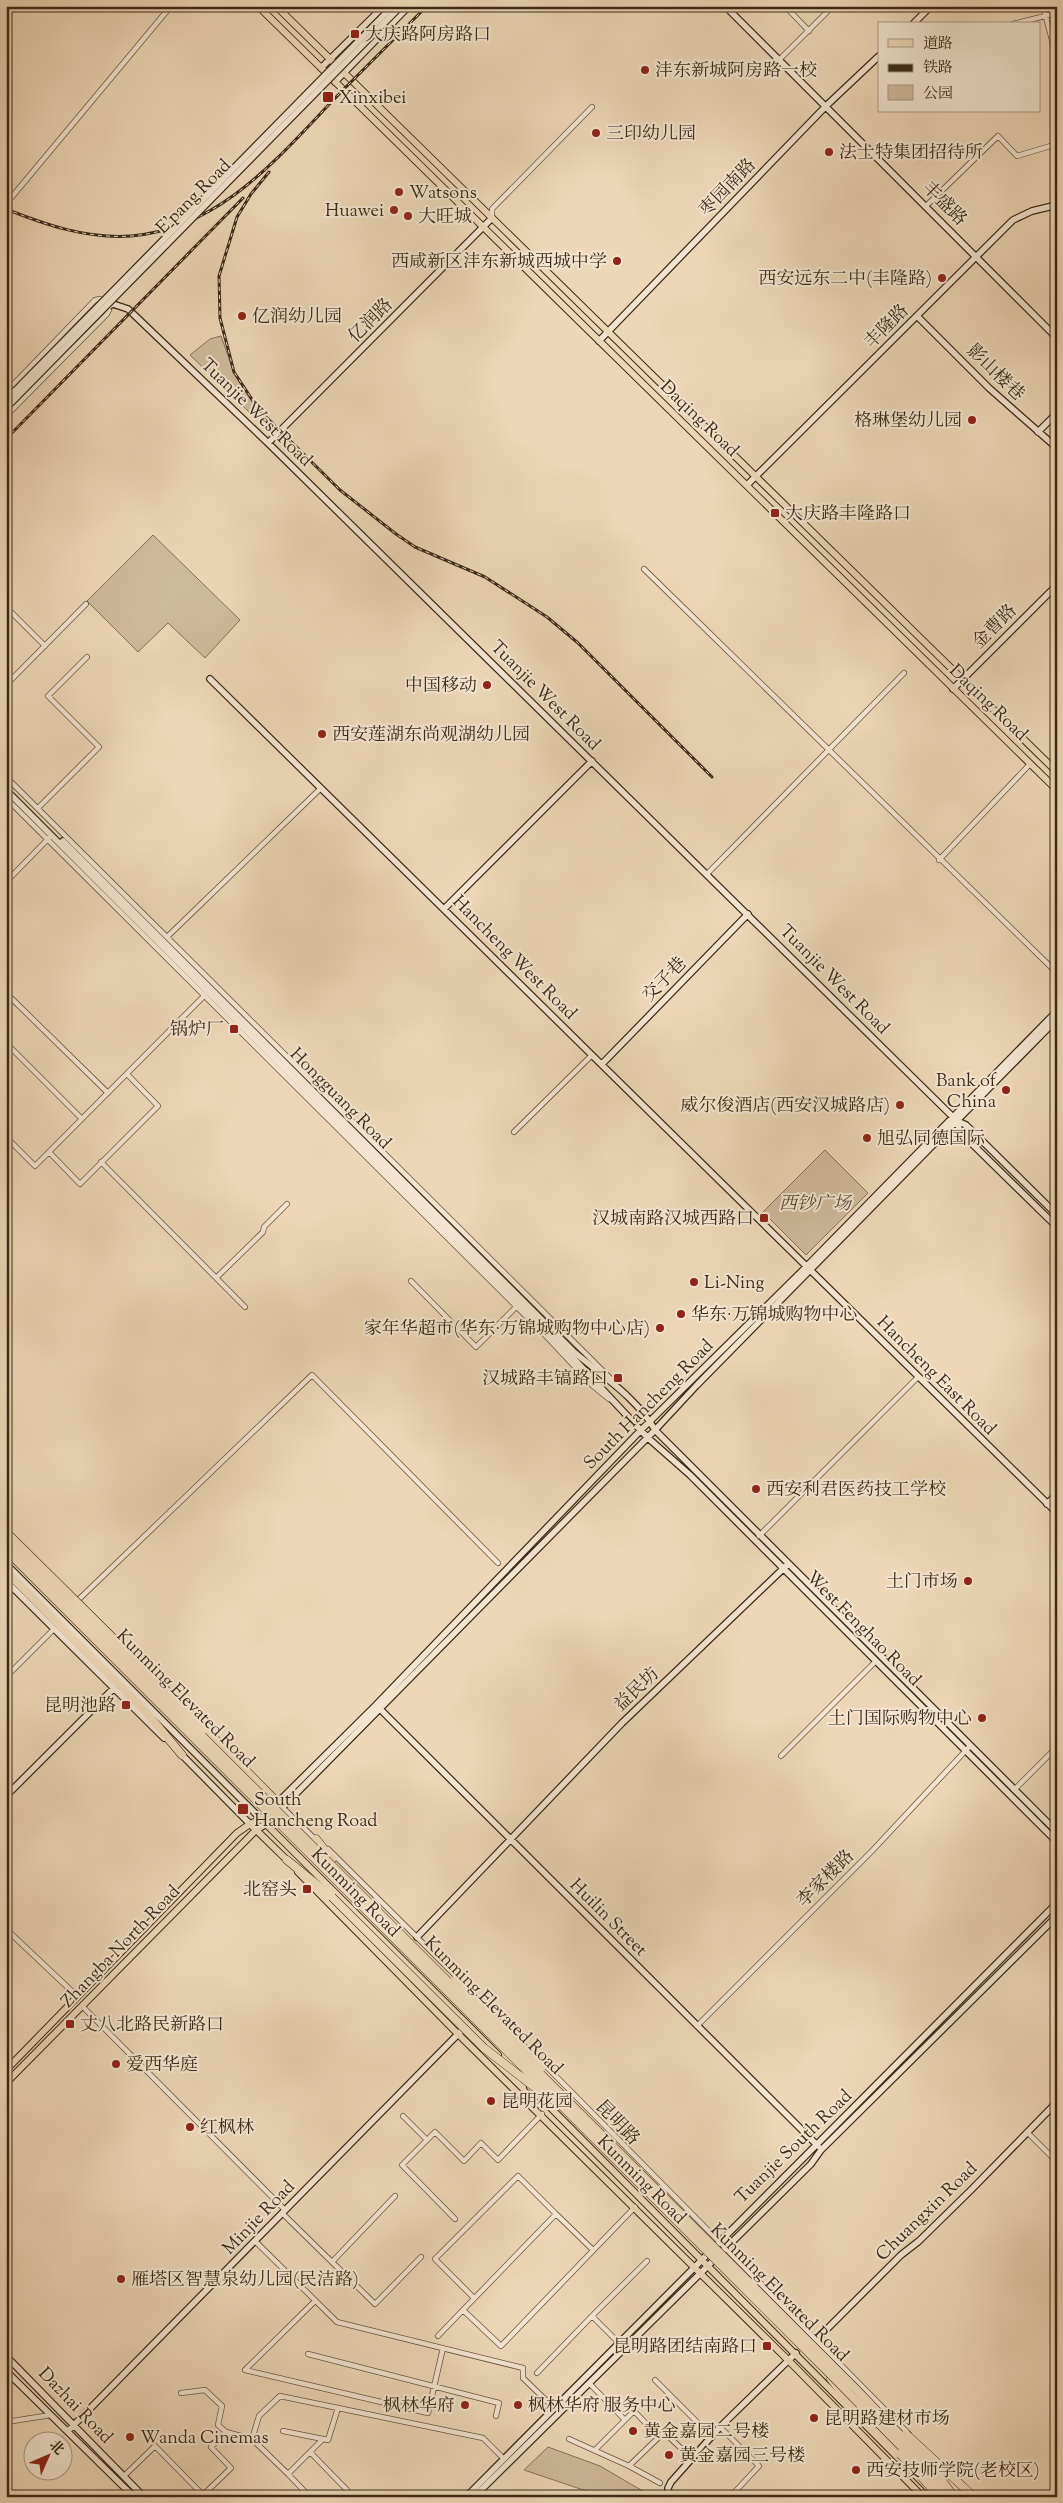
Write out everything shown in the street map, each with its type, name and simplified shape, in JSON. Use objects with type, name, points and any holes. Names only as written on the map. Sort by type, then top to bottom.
[{"type":"highway","points":[[6,1532],[280,1805]]},
{"type":"highway","name":"Kunming Elevated Road","points":[[6,1540],[856,2389],[934,2470],[954,2497]]},
{"type":"highway","name":"Kunming Elevated Road","points":[[6,1550],[812,2356],[930,2476],[946,2497]]},
{"type":"highway","points":[[6,1571],[146,1712],[182,1755]]},
{"type":"highway","points":[[316,1839],[332,1859],[532,2056],[558,2090]]},
{"type":"highway","points":[[287,1860],[332,1897],[488,2052],[566,2110]]},
{"type":"highway","points":[[812,2356],[857,2411],[939,2497]]},
{"type":"highway","points":[[856,2389],[879,2407],[973,2497]]},
{"type":"main road","name":"Daqing Road","points":[[258,6],[1057,790]]},
{"type":"main road","name":"Daqing Road","points":[[276,6],[1057,772]]},
{"type":"main road","points":[[321,68],[384,6]]},
{"type":"main road","name":"E'pang Road","points":[[6,400],[393,6]]},
{"type":"main road","name":"E'pang Road","points":[[6,408],[402,6]]},
{"type":"main road","points":[[335,82],[409,6]]},
{"type":"main road","name":"丰盛路","points":[[725,6],[1057,338]]},
{"type":"main road","points":[[915,22],[931,6]]},
{"type":"main road","name":"枣园南路","points":[[599,341],[826,106],[878,57]]},
{"type":"main road","name":"丰隆路","points":[[747,485],[1013,220],[1032,211],[1057,205]]},
{"type":"main road","name":"亿润路","points":[[268,443],[492,218]]},
{"type":"main road","name":"Tuanjie West Road","points":[[107,306],[113,304],[128,309],[268,443],[955,1119],[966,1125],[1057,1215]]},
{"type":"main road","name":"影山楼巷","points":[[917,316],[989,388],[1057,448]]},
{"type":"main road","points":[[1038,432],[1057,413]]},
{"type":"main road","name":"金曹路","points":[[953,689],[1057,585]]},
{"type":"main road","name":"Hancheng West Road","points":[[210,679],[797,1258]]},
{"type":"main road","points":[[444,909],[592,762]]},
{"type":"main road","name":"Hongguang Road","points":[[6,785],[573,1351],[624,1394],[650,1420],[656,1430]]},
{"type":"main road","name":"Hongguang Road","points":[[6,790],[50,838],[597,1382],[615,1404],[648,1438]]},
{"type":"main road","name":"交子巷","points":[[602,1064],[748,914]]},
{"type":"main road","name":"South Hancheng Road","points":[[955,1119],[1057,1011]]},
{"type":"main road","name":"South Hancheng Road","points":[[264,1822],[656,1430],[808,1268],[1057,1019]]},
{"type":"main road","name":"Tuanjie West Road","points":[[955,1119],[960,1132],[1057,1227]]},
{"type":"main road","name":"Hancheng East Road","points":[[797,1258],[1057,1513]]},
{"type":"main road","name":"South Hancheng Road","points":[[378,1707],[650,1420],[808,1268]]},
{"type":"main road","name":"West Fenghao Road","points":[[656,1430],[876,1661],[1057,1832]]},
{"type":"main road","name":"West Fenghao Road","points":[[648,1438],[786,1566],[968,1748],[1057,1842]]},
{"type":"main road","points":[[1048,1504],[1057,1494]]},
{"type":"main road","name":"Kunming Road","points":[[6,1564],[796,2353],[919,2480],[939,2497]]},
{"type":"main road","name":"益民坊","points":[[417,1937],[622,1724],[786,1566]]},
{"type":"main road","name":"Kunming Road","points":[[6,1581],[287,1860],[458,2034],[542,2114],[923,2497]]},
{"type":"main road","points":[[6,1796],[113,1689]]},
{"type":"main road","name":"Huilin Street","points":[[378,1707],[822,2150]]},
{"type":"main road","name":"Zhangba North Road","points":[[6,2070],[237,1833],[250,1824],[264,1822]]},
{"type":"main road","name":"Zhangba North Road","points":[[6,2083],[264,1822]]},
{"type":"main road","points":[[1049,1911],[1057,1899]]},
{"type":"main road","name":"Tuanjie South Road","points":[[466,2497],[717,2242],[1057,1903]]},
{"type":"main road","name":"Tuanjie South Road","points":[[474,2497],[811,2164],[822,2150],[1056,1917]]},
{"type":"main road","name":"Minjie Road","points":[[69,2430],[468,2024]]},
{"type":"main road","name":"Chuangxin Road","points":[[815,2341],[901,2254],[919,2241],[1057,2102]]},
{"type":"main road","points":[[669,2497],[668,2488],[671,2482],[720,2426],[796,2353]]},
{"type":"main road","name":"Dazhai Road","points":[[6,2356],[144,2497]]},
{"type":"main road","name":"Dazhai Road","points":[[6,2371],[67,2430]]},
{"type":"main road","name":"Dazhai Road","points":[[72,2435],[134,2497]]},
{"type":"street","points":[[6,204],[171,6]]},
{"type":"street","points":[[785,6],[808,31]]},
{"type":"street","points":[[779,60],[833,6]]},
{"type":"street","points":[[1043,6],[1057,59]]},
{"type":"street","points":[[1021,22],[1057,12]]},
{"type":"street","points":[[492,218],[492,208],[592,107]]},
{"type":"street","points":[[926,206],[998,136],[1017,156],[1057,144]]},
{"type":"street","points":[[6,392],[95,300],[100,299],[107,306],[107,314],[6,416]]},
{"type":"street","points":[[644,569],[939,860],[1057,973]]},
{"type":"street","points":[[6,685],[86,604]]},
{"type":"street","points":[[6,608],[45,646]]},
{"type":"street","points":[[38,808],[99,747],[48,696],[87,657]]},
{"type":"street","points":[[707,874],[904,673]]},
{"type":"street","points":[[939,860],[1030,764]]},
{"type":"street","points":[[6,777],[624,1394]]},
{"type":"street","points":[[166,938],[321,788]]},
{"type":"street","points":[[6,798],[50,838],[6,882]]},
{"type":"street","points":[[6,993],[108,1093]]},
{"type":"street","points":[[6,1137],[35,1166],[206,994]]},
{"type":"street","points":[[6,1043],[82,1119]]},
{"type":"street","points":[[514,1132],[592,1055]]},
{"type":"street","points":[[49,1152],[80,1184],[158,1106],[127,1074]]},
{"type":"street","points":[[101,1162],[245,1308]]},
{"type":"street","points":[[216,1278],[263,1232],[264,1227],[287,1204]]},
{"type":"street","points":[[411,1281],[476,1347],[518,1305]]},
{"type":"street","points":[[63,1621],[76,1602],[312,1375],[498,1563]]},
{"type":"street","points":[[759,1536],[918,1377]]},
{"type":"street","points":[[6,1677],[54,1629]]},
{"type":"street","points":[[781,1756],[876,1661]]},
{"type":"street","points":[[1014,1790],[1057,1747]]},
{"type":"street","name":"李家楼路","points":[[697,2026],[872,1850],[968,1748]]},
{"type":"street","name":"昆明路","points":[[280,1805],[417,1937],[815,2341],[973,2497]]},
{"type":"street","points":[[6,1929],[78,1997]]},
{"type":"street","points":[[399,1956],[417,1937]]},
{"type":"street","points":[[82,2006],[374,2304],[421,2257]]},
{"type":"street","points":[[455,2219],[402,2165],[435,2132],[464,2161],[481,2143],[498,2160],[542,2114]]},
{"type":"street","points":[[403,2116],[427,2140]]},
{"type":"street","points":[[1027,2132],[1057,2162]]},
{"type":"street","points":[[474,2298],[435,2259],[518,2176],[593,2250]]},
{"type":"street","points":[[332,2262],[395,2196]]},
{"type":"street","points":[[463,2310],[500,2346],[635,2207]]},
{"type":"street","points":[[438,2336],[556,2214]]},
{"type":"street","points":[[255,2241],[337,2322],[523,2368],[523,2378],[554,2408]]},
{"type":"street","points":[[537,2373],[647,2261]]},
{"type":"street","points":[[315,2301],[245,2370],[428,2413],[443,2348]]},
{"type":"street","points":[[592,2316],[619,2343]]},
{"type":"street","points":[[796,2353],[815,2341]]},
{"type":"street","points":[[308,2354],[499,2403],[496,2416]]},
{"type":"street","points":[[656,2380],[712,2436]]},
{"type":"street","points":[[589,2383],[625,2420]]},
{"type":"street","points":[[181,2393],[205,2390],[222,2406],[218,2425],[226,2432],[252,2439],[310,2497]]},
{"type":"street","points":[[252,2439],[259,2416],[280,2396],[483,2438],[503,2458]]},
{"type":"street","points":[[282,2431],[328,2440],[338,2408]]},
{"type":"street","points":[[595,2450],[634,2411],[659,2437]]},
{"type":"street","points":[[6,2422],[53,2415]]},
{"type":"street","points":[[720,2426],[759,2466],[730,2497]]},
{"type":"street","points":[[124,2476],[154,2446],[203,2495],[231,2468],[211,2447],[226,2432]]},
{"type":"street","points":[[629,2466],[664,2432],[692,2459]]},
{"type":"street","points":[[288,2474],[323,2439]]},
{"type":"street","points":[[569,2439],[629,2466],[660,2484]]},
{"type":"street","points":[[310,2452],[347,2490]]},
{"type":"street","points":[[919,2480],[936,2462]]},
{"type":"green space","points":[[221,336],[235,375],[256,408],[251,414],[190,355],[210,339]]},
{"type":"green space","points":[[153,535],[240,620],[205,658],[168,623],[138,652],[87,601]]},
{"type":"green space","name":"西钞广场","points":[[825,1150],[868,1193],[806,1255],[763,1212]]},
{"type":"green space","points":[[548,2447],[600,2466],[653,2497],[604,2497],[524,2470]]},
{"type":"railway","points":[[6,209],[67,230],[115,236],[131,236],[165,230],[195,218],[224,202],[275,161],[427,6]]},
{"type":"railway","points":[[269,172],[251,194],[237,217],[219,276],[220,318],[234,372],[259,410],[340,490],[396,534],[415,547],[485,577],[547,617],[578,643],[712,777]]},
{"type":"railway","points":[[6,439],[243,198]]},
{"type":"place","name":"大庆路阿房路口","points":[[355,34]]},
{"type":"place","name":"沣东新城阿房路一校","points":[[645,70]]},
{"type":"place","name":"Xinxibei","points":[[328,97]]},
{"type":"place","name":"三印幼儿园","points":[[596,133]]},
{"type":"place","name":"法士特集团招待所","points":[[829,152]]},
{"type":"place","name":"Watsons","points":[[399,192]]},
{"type":"place","name":"Huawei","points":[[394,210]]},
{"type":"place","name":"大旺城","points":[[408,216]]},
{"type":"place","name":"西咸新区沣东新城西城中学","points":[[617,261]]},
{"type":"place","name":"西安远东二中(丰隆路)","points":[[942,278]]},
{"type":"place","name":"亿润幼儿园","points":[[242,316]]},
{"type":"place","name":"格琳堡幼儿园","points":[[972,420]]},
{"type":"place","name":"大庆路丰隆路口","points":[[775,513]]},
{"type":"place","name":"中国移动","points":[[487,685]]},
{"type":"place","name":"西安莲湖东尚观湖幼儿园","points":[[322,734]]},
{"type":"place","name":"锅炉厂","points":[[234,1029]]},
{"type":"place","name":"Bank of China","points":[[1006,1090]]},
{"type":"place","name":"威尔俊酒店(西安汉城路店)","points":[[900,1105]]},
{"type":"place","name":"旭弘同德国际","points":[[867,1138]]},
{"type":"place","name":"汉城南路汉城西路口","points":[[764,1218]]},
{"type":"place","name":"Li-Ning","points":[[694,1282]]},
{"type":"place","name":"华东·万锦城购物中心","points":[[681,1314]]},
{"type":"place","name":"家年华超市(华东·万锦城购物中心店)","points":[[660,1328]]},
{"type":"place","name":"汉城路丰镐路口","points":[[618,1378]]},
{"type":"place","name":"西安利君医药技工学校","points":[[756,1489]]},
{"type":"place","name":"土门市场","points":[[968,1581]]},
{"type":"place","name":"昆明池路","points":[[126,1705]]},
{"type":"place","name":"土门国际购物中心","points":[[982,1718]]},
{"type":"place","name":"South Hancheng Road","points":[[243,1809]]},
{"type":"place","name":"北窑头","points":[[307,1889]]},
{"type":"place","name":"丈八北路民新路口","points":[[70,2024]]},
{"type":"place","name":"爱西华庭","points":[[116,2064]]},
{"type":"place","name":"昆明花园","points":[[491,2101]]},
{"type":"place","name":"红枫林","points":[[190,2127]]},
{"type":"place","name":"雁塔区智慧泉幼儿园(民洁路)","points":[[121,2279]]},
{"type":"place","name":"昆明路团结南路口","points":[[767,2346]]},
{"type":"place","name":"枫林华府","points":[[465,2405]]},
{"type":"place","name":"枫林华府 服务中心","points":[[518,2405]]},
{"type":"place","name":"昆明路建材市场","points":[[814,2418]]},
{"type":"place","name":"黄金嘉园二号楼","points":[[633,2431]]},
{"type":"place","name":"Wanda Cinemas","points":[[130,2437]]},
{"type":"place","name":"黄金嘉园三号楼","points":[[669,2455]]},
{"type":"place","name":"西安技师学院(老校区)","points":[[856,2470]]}]
